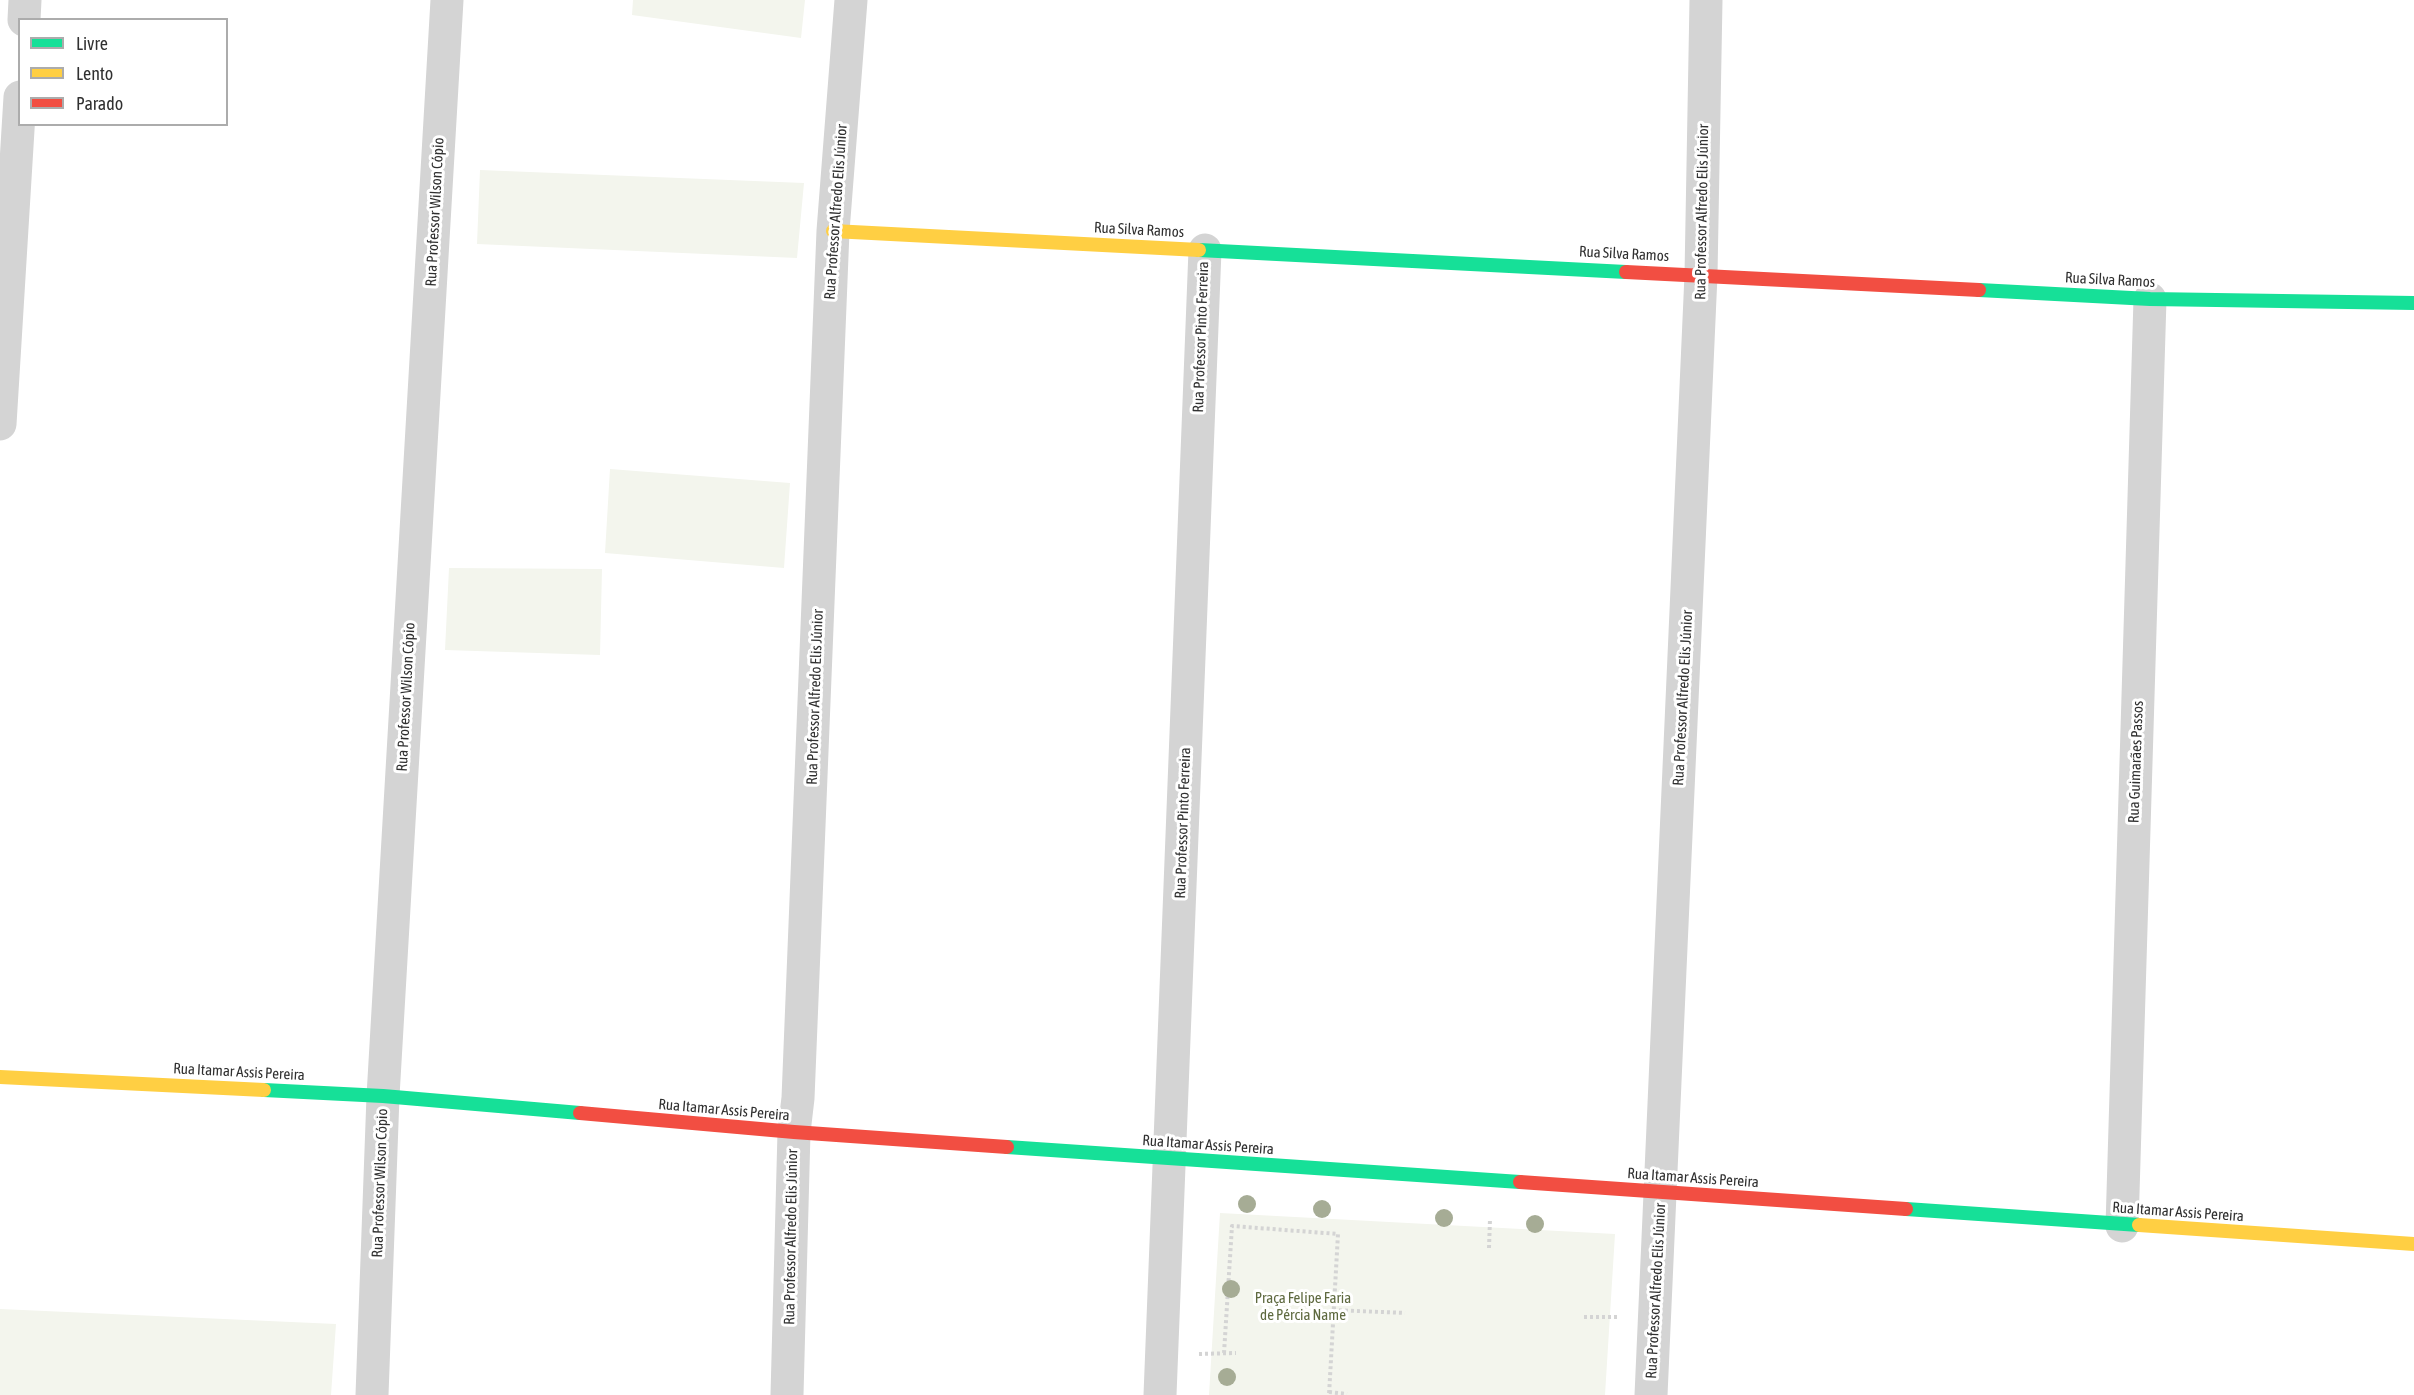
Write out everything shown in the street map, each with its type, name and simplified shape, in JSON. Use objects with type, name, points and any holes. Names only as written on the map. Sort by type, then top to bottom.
[{"type":"street","points":[[24,18],[25,0]]},
{"type":"street","name":"Rua Professor Wilson Cópio","points":[[372,1395],[383,1096],[447,0]]},
{"type":"street","name":"Rua Professor Alfredo Elis Júnior","points":[[787,1395],[794,1132],[798,1098],[833,231],[851,0]]},
{"type":"street","name":"Rua Professor Alfredo Elis Júnior","points":[[1651,1395],[1701,275],[1706,0]]},
{"type":"street","points":[[0,424],[18,126]]},
{"type":"street","name":"Rua Silva Ramos","points":[[833,231],[2150,299],[2414,303]]},
{"type":"street","name":"Rua Professor Pinto Ferreira","points":[[1160,1395],[1171,1159],[1204,250]]},
{"type":"street","name":"Rua Guimarães Passos","points":[[2122,1226],[2150,299]]},
{"type":"street","name":"Rua Itamar Assis Pereira","points":[[0,1077],[383,1096],[794,1132],[2122,1226],[2414,1244]]},
{"type":"path","points":[[1489,1248],[1491,1215]]},
{"type":"path","points":[[1224,1353],[1232,1226],[1338,1234],[1329,1394],[1347,1394]]},
{"type":"path","points":[[1333,1310],[1405,1313]]},
{"type":"path","points":[[1584,1317],[1620,1317]]},
{"type":"path","points":[[1198,1364],[1199,1342]]},
{"type":"path","points":[[1199,1354],[1236,1353]]},
{"type":"green space","points":[[633,0],[805,0],[801,38],[632,15]]},
{"type":"green space","points":[[480,170],[804,183],[797,258],[477,244]]},
{"type":"green space","points":[[610,469],[790,483],[784,568],[605,553]]},
{"type":"green space","points":[[449,568],[602,569],[600,655],[445,650]]},
{"type":"green space","name":"Praça Felipe Faria de Pércia Name","points":[[1220,1213],[1615,1234],[1605,1395],[1209,1395]]},
{"type":"green space","points":[[0,1309],[336,1324],[331,1395],[0,1395]]},
{"type":"traffic: fast","points":[[1199,250],[1626,272]]},
{"type":"traffic: fast","points":[[1979,290],[2150,299],[2414,303]]},
{"type":"traffic: fast","points":[[264,1090],[383,1096],[580,1113]]},
{"type":"traffic: fast","points":[[1007,1147],[1520,1182]]},
{"type":"traffic: fast","points":[[1906,1209],[2139,1225]]},
{"type":"traffic: slow","points":[[833,231],[1199,250]]},
{"type":"traffic: slow","points":[[0,1077],[264,1090]]},
{"type":"traffic: slow","points":[[2139,1225],[2414,1244]]},
{"type":"traffic: jam","points":[[1626,272],[1979,290]]},
{"type":"traffic: jam","points":[[580,1113],[794,1132],[1007,1147]]},
{"type":"traffic: jam","points":[[1520,1182],[1906,1209]]}]
